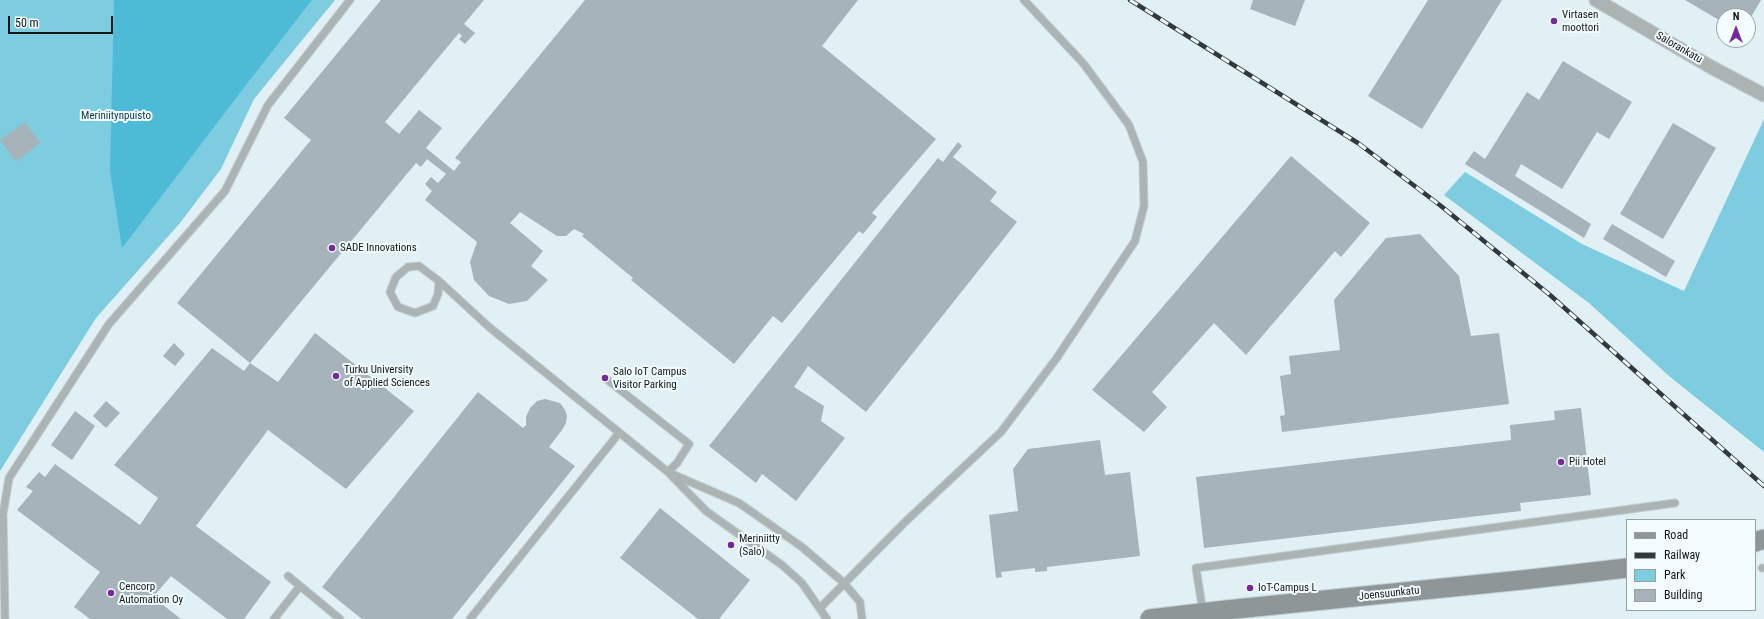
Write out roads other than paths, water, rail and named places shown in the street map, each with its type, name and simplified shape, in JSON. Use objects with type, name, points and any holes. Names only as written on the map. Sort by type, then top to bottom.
[{"type":"street","name":"Salorankatu","points":[[1596,0],[1764,95]]},
{"type":"street","name":"Joensuunkatu","points":[[1150,619],[1626,568]]},
{"type":"lane","points":[[5,619],[3,514],[9,478],[109,324],[225,191],[268,105],[350,0]]},
{"type":"lane","points":[[820,608],[904,523],[1001,432],[1056,359],[1135,241],[1144,206],[1143,162],[1129,125],[1083,62],[1024,0]]},
{"type":"lane","points":[[439,280],[438,294],[432,306],[415,313],[398,307],[390,292],[396,277],[408,267],[419,266],[439,280],[488,326],[668,472],[706,511],[782,565],[802,583],[827,619]]},
{"type":"lane","points":[[605,378],[689,444],[677,463],[668,472]]},
{"type":"lane","points":[[470,619],[619,433]]},
{"type":"lane","points":[[668,472],[739,503],[802,547],[844,583],[860,602],[862,619]]},
{"type":"lane","points":[[1204,613],[1196,568],[1675,503]]},
{"type":"lane","points":[[288,576],[340,619]]},
{"type":"lane","points":[[274,619],[300,586]]},
{"type":"lane","points":[[0,618],[5,606]]},
{"type":"railway","points":[[1130,0],[1358,143],[1441,206],[1550,295],[1764,486]]},
{"type":"place","name":"Virtasen moottori","points":[[1554,21]]},
{"type":"place","name":"SADE Innovations","points":[[332,248]]},
{"type":"place","name":"Turku University of Applied Sciences","points":[[336,376]]},
{"type":"place","name":"Salo IoT Campus Visitor Parking","points":[[605,378]]},
{"type":"place","name":"Pii Hotel","points":[[1561,462]]},
{"type":"place","name":"Meriniitty (Salo)","points":[[731,545]]},
{"type":"place","name":"IoT-Campus L","points":[[1250,588]]},
{"type":"place","name":"Cencorp Automation Oy","points":[[111,593]]},
{"type":"park label","name":"Meriniitynpuisto","points":[[116,116]]}]
